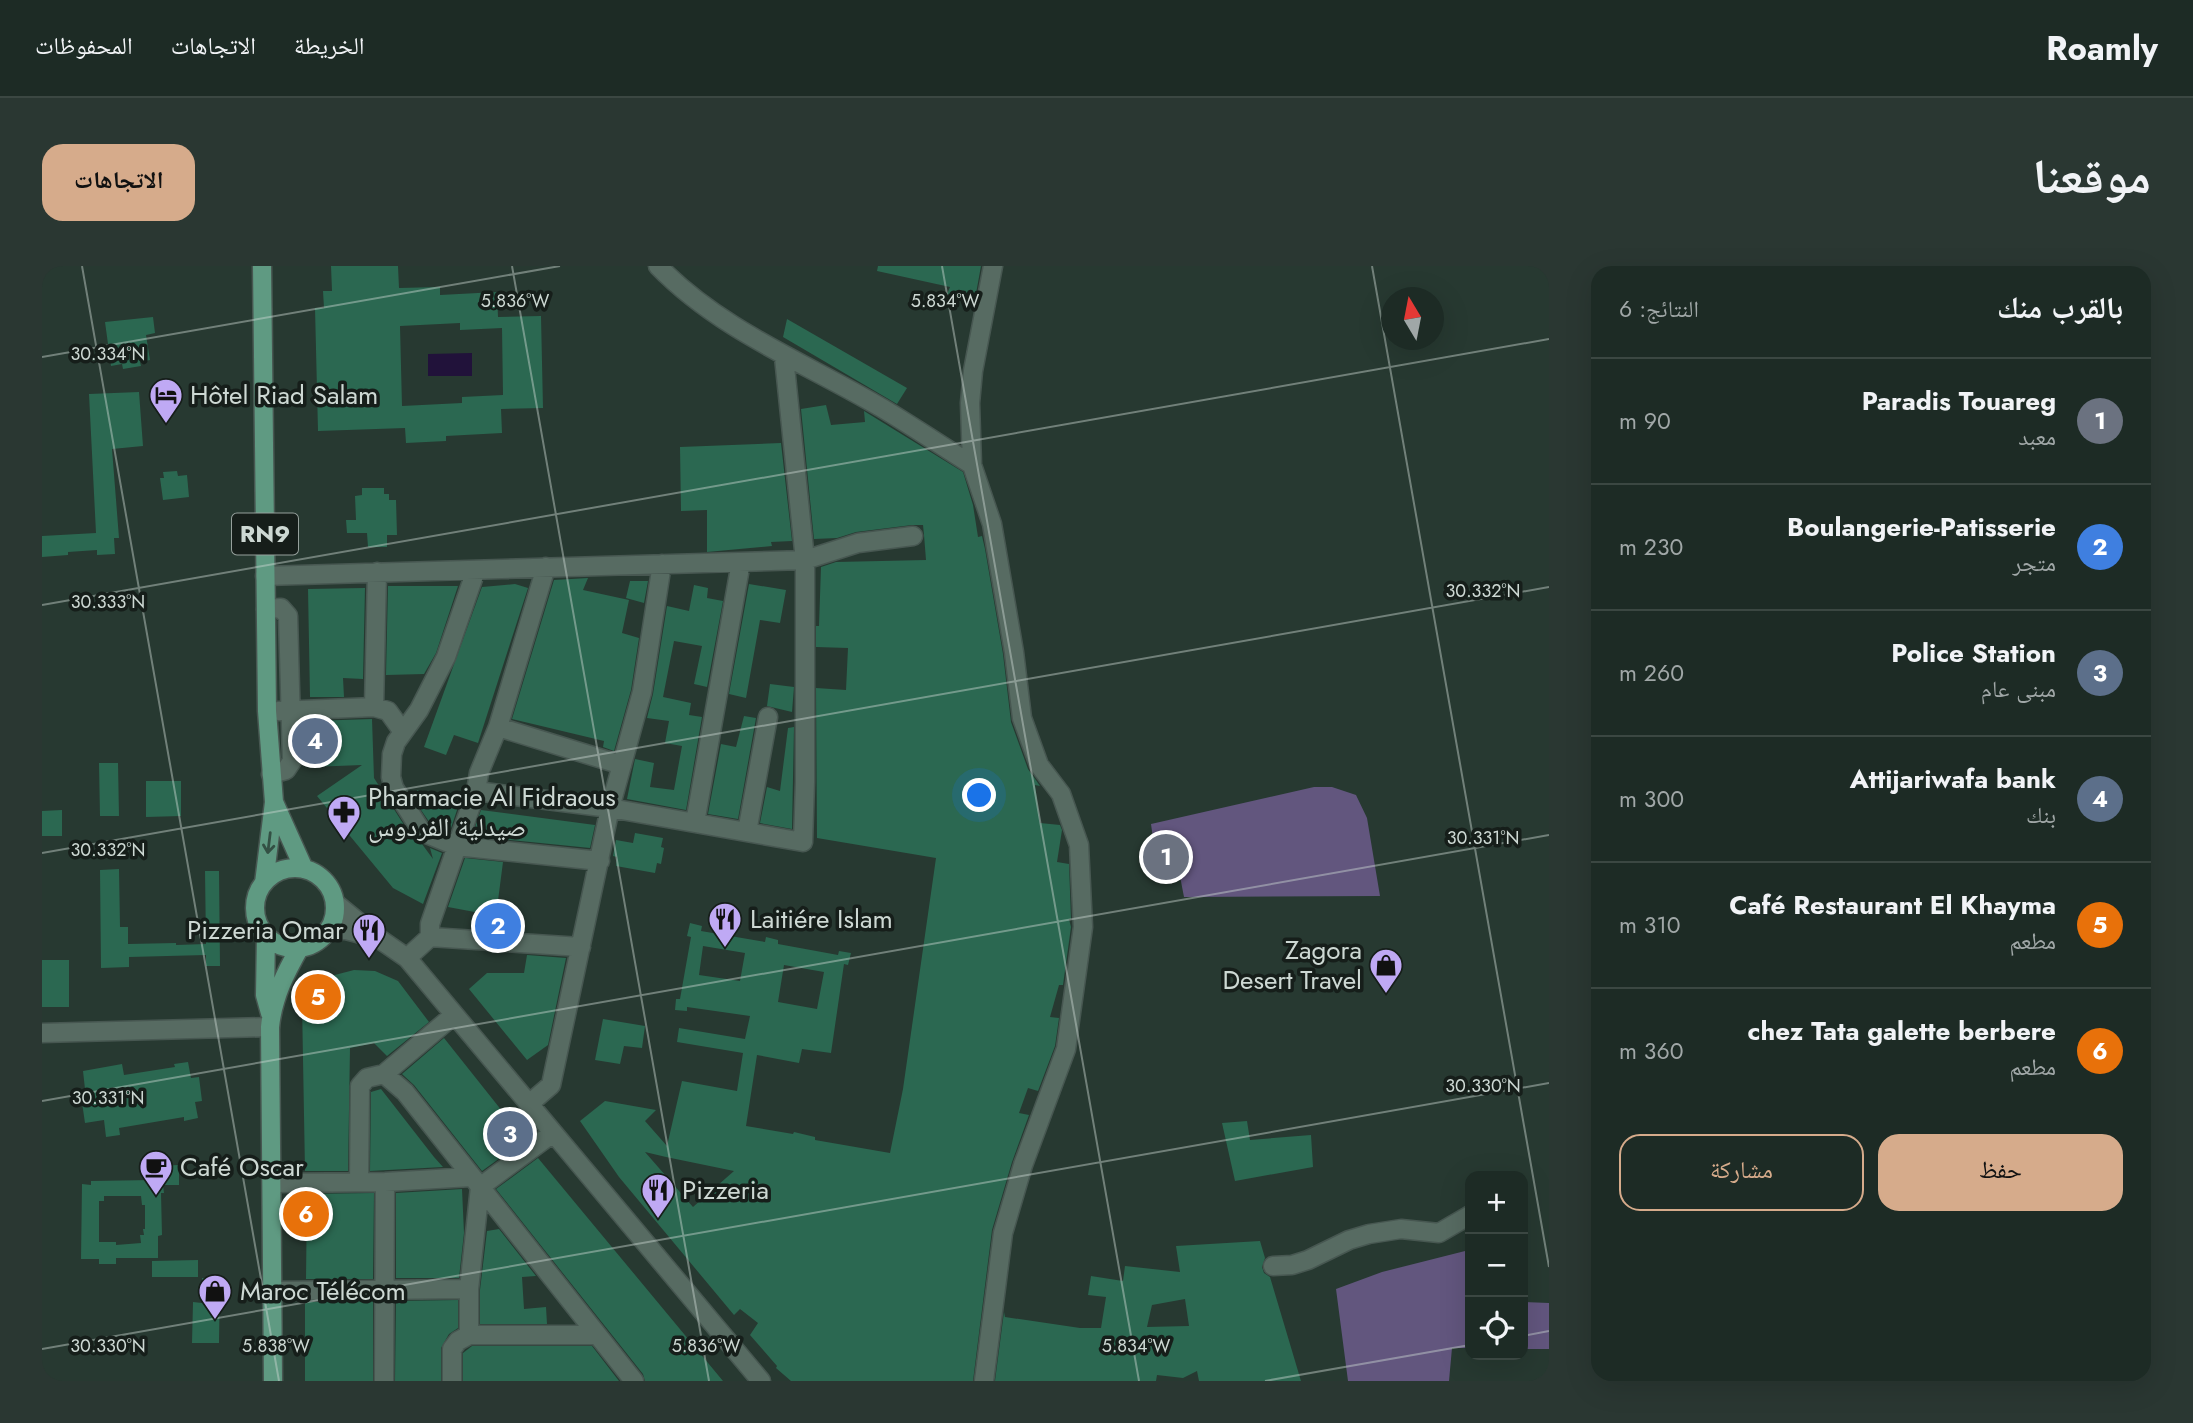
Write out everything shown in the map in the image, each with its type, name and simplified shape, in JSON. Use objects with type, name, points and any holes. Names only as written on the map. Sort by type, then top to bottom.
[{"type":"main road","name":"RN9","points":[[261,266],[267,711],[274,803],[264,883],[255,904],[256,915],[266,936],[265,995],[271,1021],[273,1381]]},
{"type":"main road","name":"RN9","points":[[274,803],[304,869],[325,881],[335,903]]},
{"type":"main road","points":[[264,883],[282,870],[304,869]]},
{"type":"main road","points":[[328,930],[335,903]]},
{"type":"main road","name":"RN9","points":[[271,1021],[284,975],[300,947],[311,944],[328,930]]},
{"type":"main road","points":[[266,936],[288,947],[300,947]]},
{"type":"street","points":[[658,266],[698,301],[743,333],[882,408],[972,465]]},
{"type":"street","points":[[984,1381],[1003,1233],[1023,1165],[1066,1049],[1083,927],[1079,845],[1061,794],[1039,765],[1022,718],[1014,652],[992,523],[972,465],[970,403],[973,371],[993,266]]},
{"type":"street","points":[[476,791],[610,808],[803,842],[805,560],[784,357]]},
{"type":"street","points":[[265,576],[805,560],[858,543],[913,536]]},
{"type":"street","points":[[695,823],[741,562]]},
{"type":"street","points":[[528,1104],[551,1085],[610,808],[642,692],[662,564]]},
{"type":"street","points":[[430,937],[430,924],[476,791],[479,773],[498,727],[546,567]]},
{"type":"street","points":[[476,570],[446,657],[419,710],[403,732],[392,754],[391,777],[394,788],[422,832],[456,846],[600,861]]},
{"type":"street","points":[[373,707],[377,572]]},
{"type":"street","points":[[266,609],[282,608],[288,616],[291,765],[283,771],[271,774]]},
{"type":"street","points":[[267,711],[373,707],[388,711],[403,732]]},
{"type":"street","points":[[747,832],[768,717]]},
{"type":"street","points":[[498,727],[622,765]]},
{"type":"street","points":[[335,903],[407,958],[761,1381]]},
{"type":"street","points":[[328,930],[346,930],[378,938]]},
{"type":"street","points":[[407,958],[430,937],[581,947]]},
{"type":"street","points":[[359,1182],[360,1086],[367,1078],[384,1074],[454,1015]]},
{"type":"street","points":[[42,1033],[271,1021]]},
{"type":"street","points":[[384,1074],[405,1092],[634,1381]]},
{"type":"street","points":[[272,1183],[476,1182],[553,1133]]},
{"type":"street","points":[[384,1381],[385,1182]]},
{"type":"street","points":[[469,1335],[469,1289],[476,1182]]},
{"type":"street","points":[[1273,1266],[1308,1261],[1349,1240],[1369,1234],[1401,1229],[1439,1233],[1465,1218]]},
{"type":"street","points":[[272,1291],[469,1289]]},
{"type":"street","points":[[452,1381],[452,1349],[458,1341],[469,1335],[596,1335]]},
{"type":"shaded area","points":[[472,353],[472,376],[428,376],[428,354]]},
{"type":"shaded area","points":[[1314,787],[1332,787],[1356,795],[1367,818],[1380,896],[1184,897],[1178,866],[1157,867],[1151,824]]},
{"type":"shaded area","points":[[1465,1251],[1465,1348],[1452,1348],[1449,1381],[1348,1381],[1336,1289],[1382,1272]]},
{"type":"shaded area","points":[[1528,1302],[1549,1303],[1549,1349],[1528,1349]]},
{"type":"building","points":[[331,266],[398,266],[399,288],[440,287],[440,295],[497,292],[498,317],[541,316],[543,408],[501,409],[502,433],[446,436],[446,441],[406,443],[405,428],[318,431],[315,308],[324,308],[323,291],[332,291]],"holes":[[[460,323],[460,330],[502,328],[503,395],[462,397],[462,403],[402,406],[400,326]]]},
{"type":"building","points":[[878,266],[981,266],[975,299],[947,294],[950,287],[877,271]]},
{"type":"building","points":[[153,317],[155,333],[146,335],[150,360],[140,362],[141,366],[123,369],[122,364],[111,366],[105,322]]},
{"type":"building","points":[[787,319],[907,388],[897,404],[783,337]]},
{"type":"building","points":[[139,392],[143,446],[112,449],[119,538],[114,538],[115,554],[97,555],[97,550],[42,557],[42,536],[96,533],[89,394]]},
{"type":"building","points":[[826,405],[831,425],[865,422],[864,411],[963,472],[973,505],[978,537],[982,536],[985,549],[1003,654],[1011,722],[1028,769],[1040,786],[1035,785],[1040,823],[1060,825],[1062,830],[1057,862],[1069,864],[1071,927],[1063,985],[1059,985],[1050,1017],[1059,1018],[1055,1046],[1038,1091],[1028,1088],[1019,1113],[1029,1115],[992,1230],[973,1381],[791,1381],[776,1368],[750,1335],[758,1323],[740,1309],[734,1315],[619,1177],[580,1121],[605,1101],[656,1110],[645,1121],[667,1146],[682,1081],[737,1091],[743,1053],[677,1042],[679,1028],[745,1039],[750,1016],[687,1007],[687,1011],[675,1010],[676,999],[680,999],[691,937],[687,936],[690,923],[702,926],[701,931],[765,942],[766,937],[778,940],[778,944],[838,955],[839,951],[851,953],[848,965],[844,964],[831,1053],[802,1049],[799,1063],[757,1055],[746,1126],[793,1134],[794,1132],[815,1137],[815,1140],[890,1153],[903,1089],[936,858],[817,838],[816,688],[846,690],[848,648],[816,647],[816,626],[819,626],[821,567],[836,562],[926,560],[923,525],[814,539],[801,409]],"holes":[[[703,946],[745,953],[740,981],[699,975]],[[784,965],[824,972],[817,1009],[778,1002]],[[645,1152],[734,1171],[693,1207]]]},
{"type":"building","points":[[781,443],[792,541],[771,542],[772,546],[707,552],[707,510],[681,511],[680,447]]},
{"type":"building","points":[[177,471],[178,476],[187,475],[189,497],[163,500],[160,478],[164,478],[163,472]]},
{"type":"building","points":[[362,488],[384,488],[384,494],[389,494],[389,500],[396,500],[397,535],[387,535],[387,547],[368,547],[367,533],[347,533],[346,520],[356,520],[355,496],[362,495]]},
{"type":"building","points":[[588,578],[583,590],[629,600],[622,633],[639,638],[631,690],[614,751],[603,747],[604,741],[512,719],[554,580]]},
{"type":"building","points":[[630,581],[648,581],[644,603],[626,598]]},
{"type":"building","points":[[515,584],[528,588],[478,743],[454,735],[446,755],[424,747],[482,587]]},
{"type":"building","points":[[749,584],[786,590],[780,623],[760,620],[746,698],[729,694]]},
{"type":"building","points":[[694,585],[708,588],[707,598],[723,601],[707,687],[694,684],[702,646],[674,641],[663,697],[691,703],[689,715],[702,717],[686,810],[627,799],[635,759],[654,763],[650,787],[674,790],[682,746],[665,743],[669,721],[647,718],[667,606],[689,611]]},
{"type":"building","points":[[388,586],[458,586],[436,653],[424,674],[386,675]]},
{"type":"building","points":[[365,588],[363,679],[343,678],[344,697],[310,697],[308,589]]},
{"type":"building","points":[[770,684],[794,687],[792,712],[767,706]]},
{"type":"building","points":[[744,716],[756,718],[738,819],[708,814],[721,744],[736,747]]},
{"type":"building","points":[[372,719],[374,778],[413,839],[422,844],[433,859],[430,848],[442,853],[423,904],[393,888],[317,796],[362,765],[311,767],[311,721]]},
{"type":"building","points":[[794,727],[792,829],[760,823],[767,787],[780,791],[788,728]]},
{"type":"building","points":[[99,763],[118,763],[119,816],[100,816]]},
{"type":"building","points":[[146,781],[181,781],[181,816],[146,817]]},
{"type":"building","points":[[417,790],[459,804],[450,831],[430,823],[421,810]]},
{"type":"building","points":[[62,810],[62,836],[42,836],[42,811]]},
{"type":"building","points":[[481,810],[595,825],[590,848],[472,836]]},
{"type":"building","points":[[635,833],[663,838],[661,864],[657,863],[655,873],[616,866],[617,857],[613,856],[616,840],[633,843]]},
{"type":"building","points":[[465,858],[503,862],[496,916],[448,907]]},
{"type":"building","points":[[119,869],[120,927],[128,927],[128,944],[176,945],[206,944],[205,871],[219,871],[220,966],[206,966],[206,955],[129,957],[129,967],[101,968],[100,870]]},
{"type":"building","points":[[527,955],[566,958],[548,1045],[527,1060],[469,989],[487,973],[524,973]]},
{"type":"building","points":[[42,960],[69,960],[69,1007],[42,1007]]},
{"type":"building","points":[[354,970],[375,971],[398,981],[429,1022],[387,1056],[374,1043],[350,1048],[348,1171],[305,1171],[302,1003],[327,977]]},
{"type":"building","points":[[603,1019],[645,1026],[642,1048],[624,1046],[620,1064],[595,1060]]},
{"type":"building","points":[[444,1038],[525,1140],[482,1171],[414,1085],[402,1074]]},
{"type":"building","points":[[188,1062],[191,1078],[199,1077],[202,1101],[195,1102],[198,1118],[184,1121],[184,1117],[119,1128],[120,1135],[106,1137],[104,1120],[85,1123],[80,1089],[85,1089],[83,1071],[122,1064],[124,1075],[175,1067],[174,1064]]},
{"type":"building","points":[[381,1089],[443,1167],[370,1171],[371,1092]]},
{"type":"building","points":[[1247,1121],[1250,1140],[1311,1135],[1313,1167],[1235,1181],[1222,1123]]},
{"type":"building","points":[[538,1158],[723,1381],[645,1381],[643,1374],[496,1189]]},
{"type":"building","points":[[179,1165],[179,1185],[163,1185],[164,1193],[161,1193],[162,1235],[158,1236],[158,1258],[116,1258],[116,1264],[99,1264],[99,1259],[81,1259],[82,1184],[91,1185],[91,1181],[153,1180],[153,1166]],"holes":[[[104,1196],[141,1196],[142,1205],[145,1205],[145,1229],[144,1235],[140,1235],[141,1243],[116,1245],[116,1242],[99,1242],[99,1201],[104,1201]]]},
{"type":"building","points":[[462,1189],[464,1233],[459,1278],[396,1278],[396,1193]]},
{"type":"building","points":[[374,1193],[373,1279],[306,1279],[307,1194]]},
{"type":"building","points":[[499,1229],[536,1276],[522,1277],[524,1309],[546,1307],[547,1324],[480,1324],[480,1290],[487,1231]]},
{"type":"building","points":[[1260,1241],[1265,1258],[1262,1267],[1264,1273],[1270,1277],[1301,1381],[1199,1381],[1197,1371],[1183,1378],[1157,1375],[1156,1381],[995,1381],[1004,1312],[1005,1317],[1080,1328],[1101,1328],[1106,1297],[1088,1295],[1091,1276],[1123,1281],[1125,1266],[1180,1272],[1176,1246]],"holes":[[[1185,1299],[1189,1326],[1147,1327],[1152,1305]]]},
{"type":"building","points":[[198,1260],[198,1277],[152,1277],[152,1261]]},
{"type":"building","points":[[202,1278],[220,1278],[219,1343],[192,1343],[193,1302],[202,1303]]},
{"type":"building","points":[[458,1300],[458,1328],[449,1334],[441,1348],[441,1381],[395,1381],[396,1301]]},
{"type":"building","points":[[373,1301],[373,1381],[305,1381],[305,1302]]},
{"type":"building","points":[[472,1346],[592,1346],[619,1381],[463,1381],[463,1353]]},
{"type":"place","name":"Hôtel Riad Salam","points":[[166,425]]},
{"type":"place","name":"Attijariwafa bank","points":[[315,741]]},
{"type":"place","name":"Pharmacie Al Fidraous صيدلية الفردوس","points":[[344,842]]},
{"type":"place","name":"Paradis Touareg","points":[[1166,857]]},
{"type":"place","name":"Boulangerie-Patisserie","points":[[498,926]]},
{"type":"place","name":"Laitiére Islam","points":[[725,949]]},
{"type":"place","name":"Pizzeria Omar","points":[[369,960]]},
{"type":"place","name":"Zagora Desert Travel","points":[[1386,995]]},
{"type":"place","name":"Café Restaurant El Khayma","points":[[318,997]]},
{"type":"place","name":"Police Station","points":[[510,1134]]},
{"type":"place","name":"Café Oscar","points":[[156,1197]]},
{"type":"place","name":"chez Tata galette berbere","points":[[306,1214]]},
{"type":"place","name":"Pizzeria","points":[[658,1220]]},
{"type":"place","name":"Maroc Télécom","points":[[215,1321]]}]
